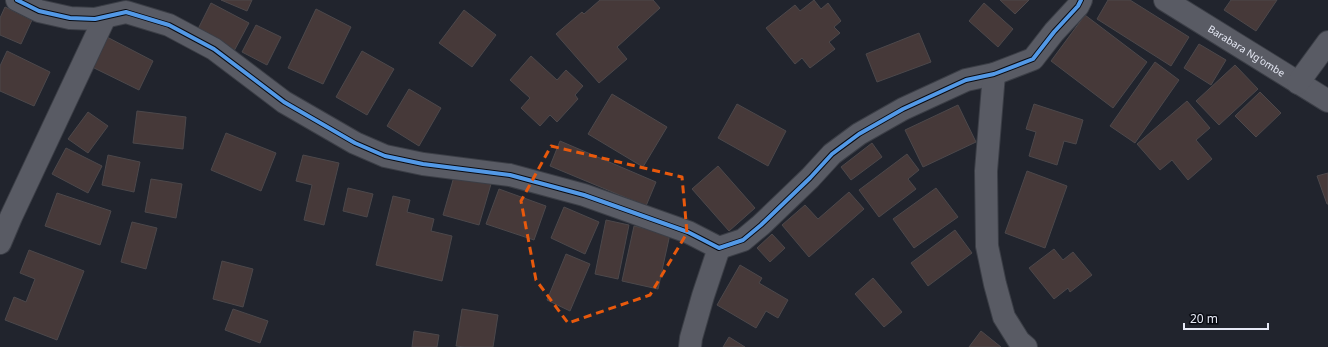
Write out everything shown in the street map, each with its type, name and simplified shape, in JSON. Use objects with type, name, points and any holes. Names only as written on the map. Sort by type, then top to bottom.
[{"type":"street","points":[[17,0],[39,11],[70,18],[95,19],[126,12],[170,25],[214,49],[284,102],[356,143],[385,156],[423,164],[510,175],[584,195],[688,232],[719,248],[743,240],[810,178],[832,154],[859,134],[904,109],[966,80],[994,74],[1033,58],[1078,6],[1081,0]]},
{"type":"street","name":"Barabara Ng'ombe","points":[[1165,0],[1328,101]]},
{"type":"street","points":[[0,243],[105,17]]},
{"type":"street","points":[[1298,83],[1328,42]]},
{"type":"street","points":[[994,74],[986,171],[987,246],[1004,317],[1019,341],[1026,347]]},
{"type":"street","points":[[692,344],[703,296],[719,248]]},
{"type":"highlighted area","points":[[551,146],[682,177],[687,233],[650,295],[568,323],[536,280],[521,201]]},
{"type":"building","points":[[221,0],[252,0],[247,11]]},
{"type":"building","points":[[600,0],[653,0],[660,8],[617,47],[627,59],[599,83],[556,34],[582,12],[584,14]]},
{"type":"building","points":[[814,0],[821,9],[828,3],[841,21],[834,27],[840,33],[829,42],[835,49],[810,68],[802,58],[795,64],[766,28],[795,5],[800,11]]},
{"type":"building","points":[[1000,0],[1029,0],[1015,14]]},
{"type":"building","points":[[1108,0],[1130,0],[1189,37],[1171,66],[1097,19]]},
{"type":"building","points":[[1231,0],[1277,0],[1256,31],[1224,10]]},
{"type":"building","points":[[211,3],[249,23],[234,51],[197,31]]},
{"type":"building","points":[[984,3],[1013,29],[998,47],[969,21]]},
{"type":"building","points":[[5,7],[32,20],[21,44],[0,35],[0,18]]},
{"type":"building","points":[[316,9],[351,27],[323,84],[288,68]]},
{"type":"building","points":[[464,10],[496,35],[472,67],[439,43]]},
{"type":"building","points":[[1085,15],[1147,62],[1113,108],[1051,61]]},
{"type":"building","points":[[256,25],[281,37],[267,65],[242,52]]},
{"type":"building","points":[[919,33],[931,62],[877,82],[866,54]]},
{"type":"building","points":[[105,36],[153,61],[139,90],[90,66]]},
{"type":"building","points":[[1199,44],[1226,60],[1211,85],[1184,68]]},
{"type":"building","points":[[7,51],[50,72],[34,106],[0,91],[0,66]]},
{"type":"building","points":[[362,51],[394,69],[367,115],[336,97]]},
{"type":"building","points":[[531,56],[557,80],[566,70],[583,86],[575,95],[578,99],[557,122],[550,115],[540,126],[521,108],[530,98],[510,80]]},
{"type":"building","points":[[1155,62],[1179,80],[1135,143],[1110,126]]},
{"type":"building","points":[[1235,65],[1258,89],[1219,125],[1196,101]]},
{"type":"building","points":[[409,89],[441,108],[419,146],[387,126]]},
{"type":"building","points":[[1260,92],[1281,113],[1256,137],[1235,116]]},
{"type":"building","points":[[612,94],[667,127],[643,167],[588,134]]},
{"type":"building","points":[[1187,101],[1210,128],[1196,140],[1212,159],[1188,180],[1172,160],[1160,170],[1137,144]]},
{"type":"building","points":[[737,104],[786,131],[768,166],[718,138]]},
{"type":"building","points":[[1034,104],[1083,120],[1076,144],[1064,141],[1057,165],[1029,156],[1036,132],[1026,129]]},
{"type":"building","points":[[958,105],[976,142],[923,167],[905,130]]},
{"type":"building","points":[[137,111],[186,117],[183,149],[133,143]]},
{"type":"building","points":[[88,112],[108,126],[88,153],[68,139]]},
{"type":"building","points":[[226,133],[276,153],[261,191],[211,170]]},
{"type":"building","points":[[560,141],[656,182],[646,206],[550,166]]},
{"type":"building","points":[[872,143],[882,157],[851,180],[841,167]]},
{"type":"building","points":[[66,148],[102,166],[88,193],[52,174]]},
{"type":"building","points":[[907,154],[919,170],[908,179],[916,189],[879,217],[859,190]]},
{"type":"building","points":[[108,155],[140,162],[134,192],[102,185]]},
{"type":"building","points":[[303,155],[339,163],[324,225],[304,220],[312,185],[296,181]]},
{"type":"building","points":[[718,166],[755,208],[729,231],[692,189]]},
{"type":"building","points":[[1027,171],[1067,186],[1045,248],[1005,233]]},
{"type":"building","points":[[455,173],[491,184],[479,225],[443,215]]},
{"type":"building","points":[[1328,173],[1328,204],[1327,204],[1317,176]]},
{"type":"building","points":[[151,179],[182,184],[176,218],[145,212]]},
{"type":"building","points":[[348,188],[373,194],[367,217],[343,211]]},
{"type":"building","points":[[936,188],[958,217],[914,248],[893,219]]},
{"type":"building","points":[[499,189],[546,206],[534,240],[486,224]]},
{"type":"building","points":[[849,192],[864,209],[809,257],[782,225],[805,205],[818,219]]},
{"type":"building","points":[[57,193],[111,211],[100,245],[45,226]]},
{"type":"building","points":[[393,196],[410,200],[407,212],[434,219],[431,231],[452,236],[442,281],[376,265]]},
{"type":"building","points":[[564,207],[599,222],[585,254],[551,238]]},
{"type":"building","points":[[606,220],[629,225],[618,279],[595,274]]},
{"type":"building","points":[[132,222],[157,228],[146,269],[121,262]]},
{"type":"building","points":[[634,226],[670,234],[658,289],[622,281]]},
{"type":"building","points":[[955,230],[972,253],[928,286],[911,263]]},
{"type":"building","points":[[772,234],[785,248],[770,262],[757,248]]},
{"type":"building","points":[[1054,249],[1063,260],[1073,252],[1092,275],[1070,292],[1068,288],[1054,299],[1029,268]]},
{"type":"building","points":[[29,250],[84,271],[57,340],[5,320],[14,297],[26,302],[35,279],[20,273]]},
{"type":"building","points":[[566,254],[590,264],[570,311],[547,300]]},
{"type":"building","points":[[222,261],[253,269],[243,307],[213,299]]},
{"type":"building","points":[[740,265],[762,278],[759,283],[788,300],[778,318],[766,311],[756,328],[717,305]]},
{"type":"building","points":[[873,278],[902,312],[884,327],[855,294]]},
{"type":"building","points":[[233,309],[268,321],[260,343],[225,330]]},
{"type":"building","points":[[462,309],[498,315],[493,347],[456,346]]},
{"type":"building","points":[[414,331],[439,335],[437,347],[412,347]]},
{"type":"building","points":[[981,331],[1001,347],[969,347]]},
{"type":"building","points":[[729,337],[745,347],[723,347]]},
{"type":"cycle path","points":[[17,0],[39,11],[70,18],[95,19],[126,12],[169,25],[214,49],[284,102],[355,143],[385,156],[423,164],[510,175],[584,195],[688,232],[719,248],[743,240],[761,225],[810,178],[832,154],[859,134],[903,109],[966,80],[994,74],[1033,59],[1054,32],[1078,6],[1081,0]]}]
